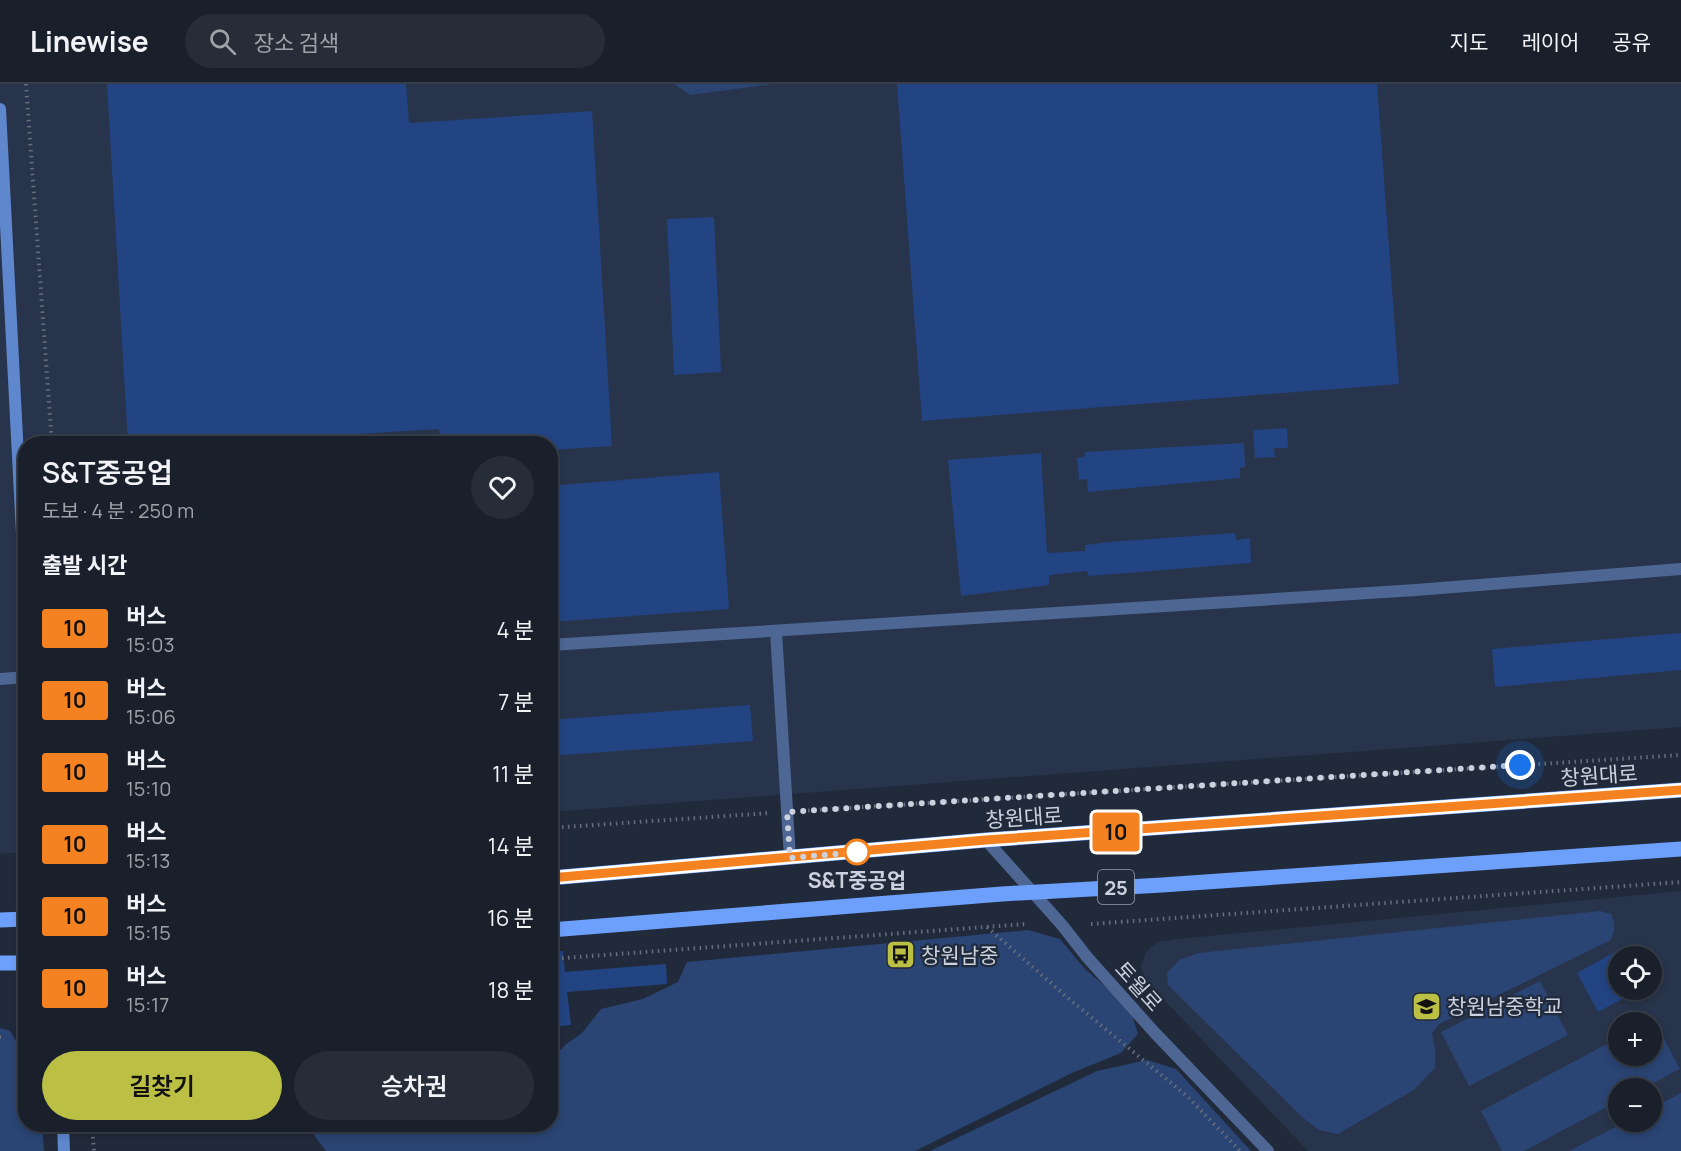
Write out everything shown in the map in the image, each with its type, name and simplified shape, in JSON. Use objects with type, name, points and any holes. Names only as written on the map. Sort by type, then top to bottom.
[{"type":"main road","points":[[0,109],[18,457]]},
{"type":"main road","name":"창원대로","points":[[558,877],[986,840],[1681,790]]},
{"type":"main road","name":"25","points":[[558,929],[1033,893],[1681,849]]},
{"type":"main road","points":[[0,920],[18,919]]},
{"type":"main road","points":[[0,963],[18,963]]},
{"type":"main road","points":[[63,1132],[64,1151]]},
{"type":"street","points":[[558,645],[1392,592],[1681,569]]},
{"type":"street","points":[[776,632],[790,858]]},
{"type":"street","points":[[0,679],[18,678]]},
{"type":"street","name":"토월로","points":[[986,840],[1162,1041],[1268,1151]]},
{"type":"path","points":[[26,84],[51,436]]},
{"type":"path","points":[[558,827],[1681,755]]},
{"type":"path","points":[[1091,924],[1681,882]]},
{"type":"path","points":[[558,958],[1026,924]]},
{"type":"path","points":[[986,927],[1188,1097],[1240,1151]]},
{"type":"path","points":[[93,1132],[94,1151]]},
{"type":"shaded area","points":[[0,84],[1681,84],[1681,727],[558,811],[558,436],[18,436],[18,853],[0,854]]},
{"type":"shaded area","points":[[674,84],[774,84],[690,95]]},
{"type":"shaded area","name":"창원남중학교","points":[[1681,891],[1681,1151],[1308,1151],[1145,980],[1141,966],[1146,952],[1159,942]]},
{"type":"shaded area","points":[[1600,911],[1611,914],[1613,918],[1614,927],[1611,940],[1439,1024],[1432,1033],[1435,1068],[1414,1090],[1338,1134],[1319,1130],[1302,1117],[1168,985],[1167,973],[1179,960],[1198,953]]},
{"type":"shaded area","points":[[1028,930],[1060,939],[1085,969],[1130,1008],[1138,1034],[1121,1053],[1072,1073],[915,1151],[326,1151],[312,1132],[558,1132],[558,1052],[582,1033],[601,1009],[643,999],[678,982],[687,962]]},
{"type":"shaded area","points":[[1540,981],[1568,1035],[1469,1086],[1441,1032]]},
{"type":"shaded area","points":[[0,1028],[10,1031],[18,1044],[18,1132],[43,1132],[44,1151],[0,1151]]},
{"type":"shaded area","points":[[1662,1035],[1680,1069],[1662,1078],[1608,1078],[1608,1106],[1524,1151],[1502,1151],[1481,1111],[1608,1043],[1608,1066],[1662,1066]]},
{"type":"shaded area","points":[[1147,1060],[1176,1069],[1251,1151],[930,1151],[1097,1071]]},
{"type":"shaded area","points":[[1681,1093],[1681,1151],[1569,1151],[1608,1131],[1662,1132],[1662,1103]]},
{"type":"building","points":[[107,84],[406,84],[409,123],[592,111],[612,446],[558,449],[558,436],[439,436],[439,429],[327,436],[128,436]]},
{"type":"building","points":[[897,84],[1377,84],[1399,384],[922,421]]},
{"type":"building","points":[[714,217],[721,372],[674,375],[667,219]]},
{"type":"building","points":[[1287,428],[1288,448],[1274,448],[1275,457],[1255,458],[1253,430]]},
{"type":"building","points":[[1244,443],[1245,467],[1240,468],[1240,478],[1088,492],[1087,479],[1079,480],[1077,458],[1085,457],[1085,452]]},
{"type":"building","points":[[1041,453],[1047,553],[1085,551],[1085,545],[1109,542],[1235,533],[1236,540],[1250,538],[1251,563],[1088,576],[1087,571],[1049,575],[1049,585],[961,596],[948,460]]},
{"type":"building","points":[[719,472],[729,609],[558,621],[558,485]]},
{"type":"building","points":[[1681,633],[1681,670],[1495,687],[1492,649]]},
{"type":"building","points":[[750,705],[753,741],[558,755],[558,719]]},
{"type":"building","points":[[558,951],[563,951],[565,972],[666,964],[667,984],[567,992],[571,1025],[558,1026]]},
{"type":"building","points":[[1608,956],[1608,1000],[1620,1000],[1598,1012],[1577,973]]},
{"type":"bus line","name":"10","points":[[558,877],[986,840],[1681,790]]},
{"type":"place","name":"S&T중공업","points":[[857,852]]},
{"type":"place","name":"창원남중","points":[[900,955]]},
{"type":"place","name":"창원남중학교","points":[[1426,1006]]},
{"type":"route","points":[[857,852],[790,858],[787,812],[1520,765]]}]
